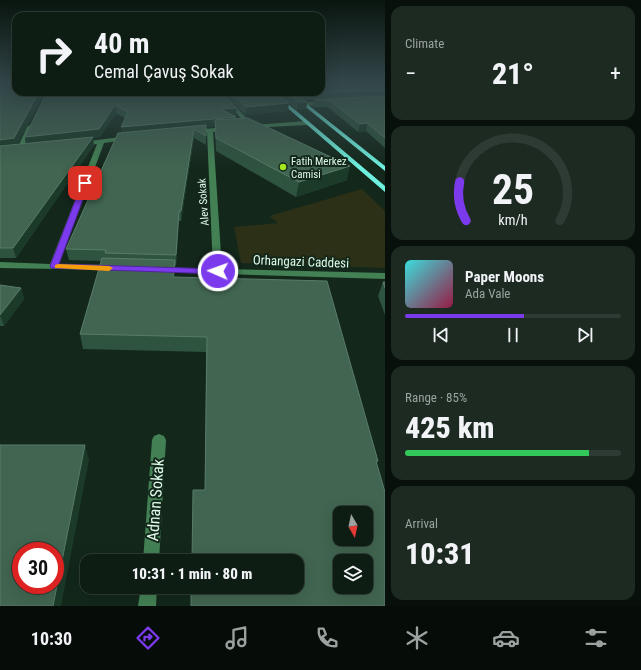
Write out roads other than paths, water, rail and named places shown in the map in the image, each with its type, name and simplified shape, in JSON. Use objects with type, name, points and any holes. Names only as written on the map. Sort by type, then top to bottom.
[{"type":"main road","points":[[294,112],[385,190]]},
{"type":"main road","points":[[314,112],[385,170]]},
{"type":"street","points":[[238,112],[252,127]]},
{"type":"street","points":[[26,150],[16,151],[35,118]]},
{"type":"street","points":[[245,128],[306,123]]},
{"type":"street","points":[[184,132],[238,129]]},
{"type":"street","name":"Alev Sokak","points":[[210,131],[218,271]]},
{"type":"street","points":[[77,144],[139,137]]},
{"type":"street","points":[[54,266],[101,142]]},
{"type":"street","points":[[0,265],[124,268]]},
{"type":"street","name":"Orhangazi Caddesi","points":[[156,269],[385,276]]},
{"type":"street","name":"Adnan Sokak","points":[[151,554],[159,440]]},
{"type":"street","points":[[147,606],[148,594]]},
{"type":"place","name":"Fatih Merkez Camisi","points":[[283,167]]}]
